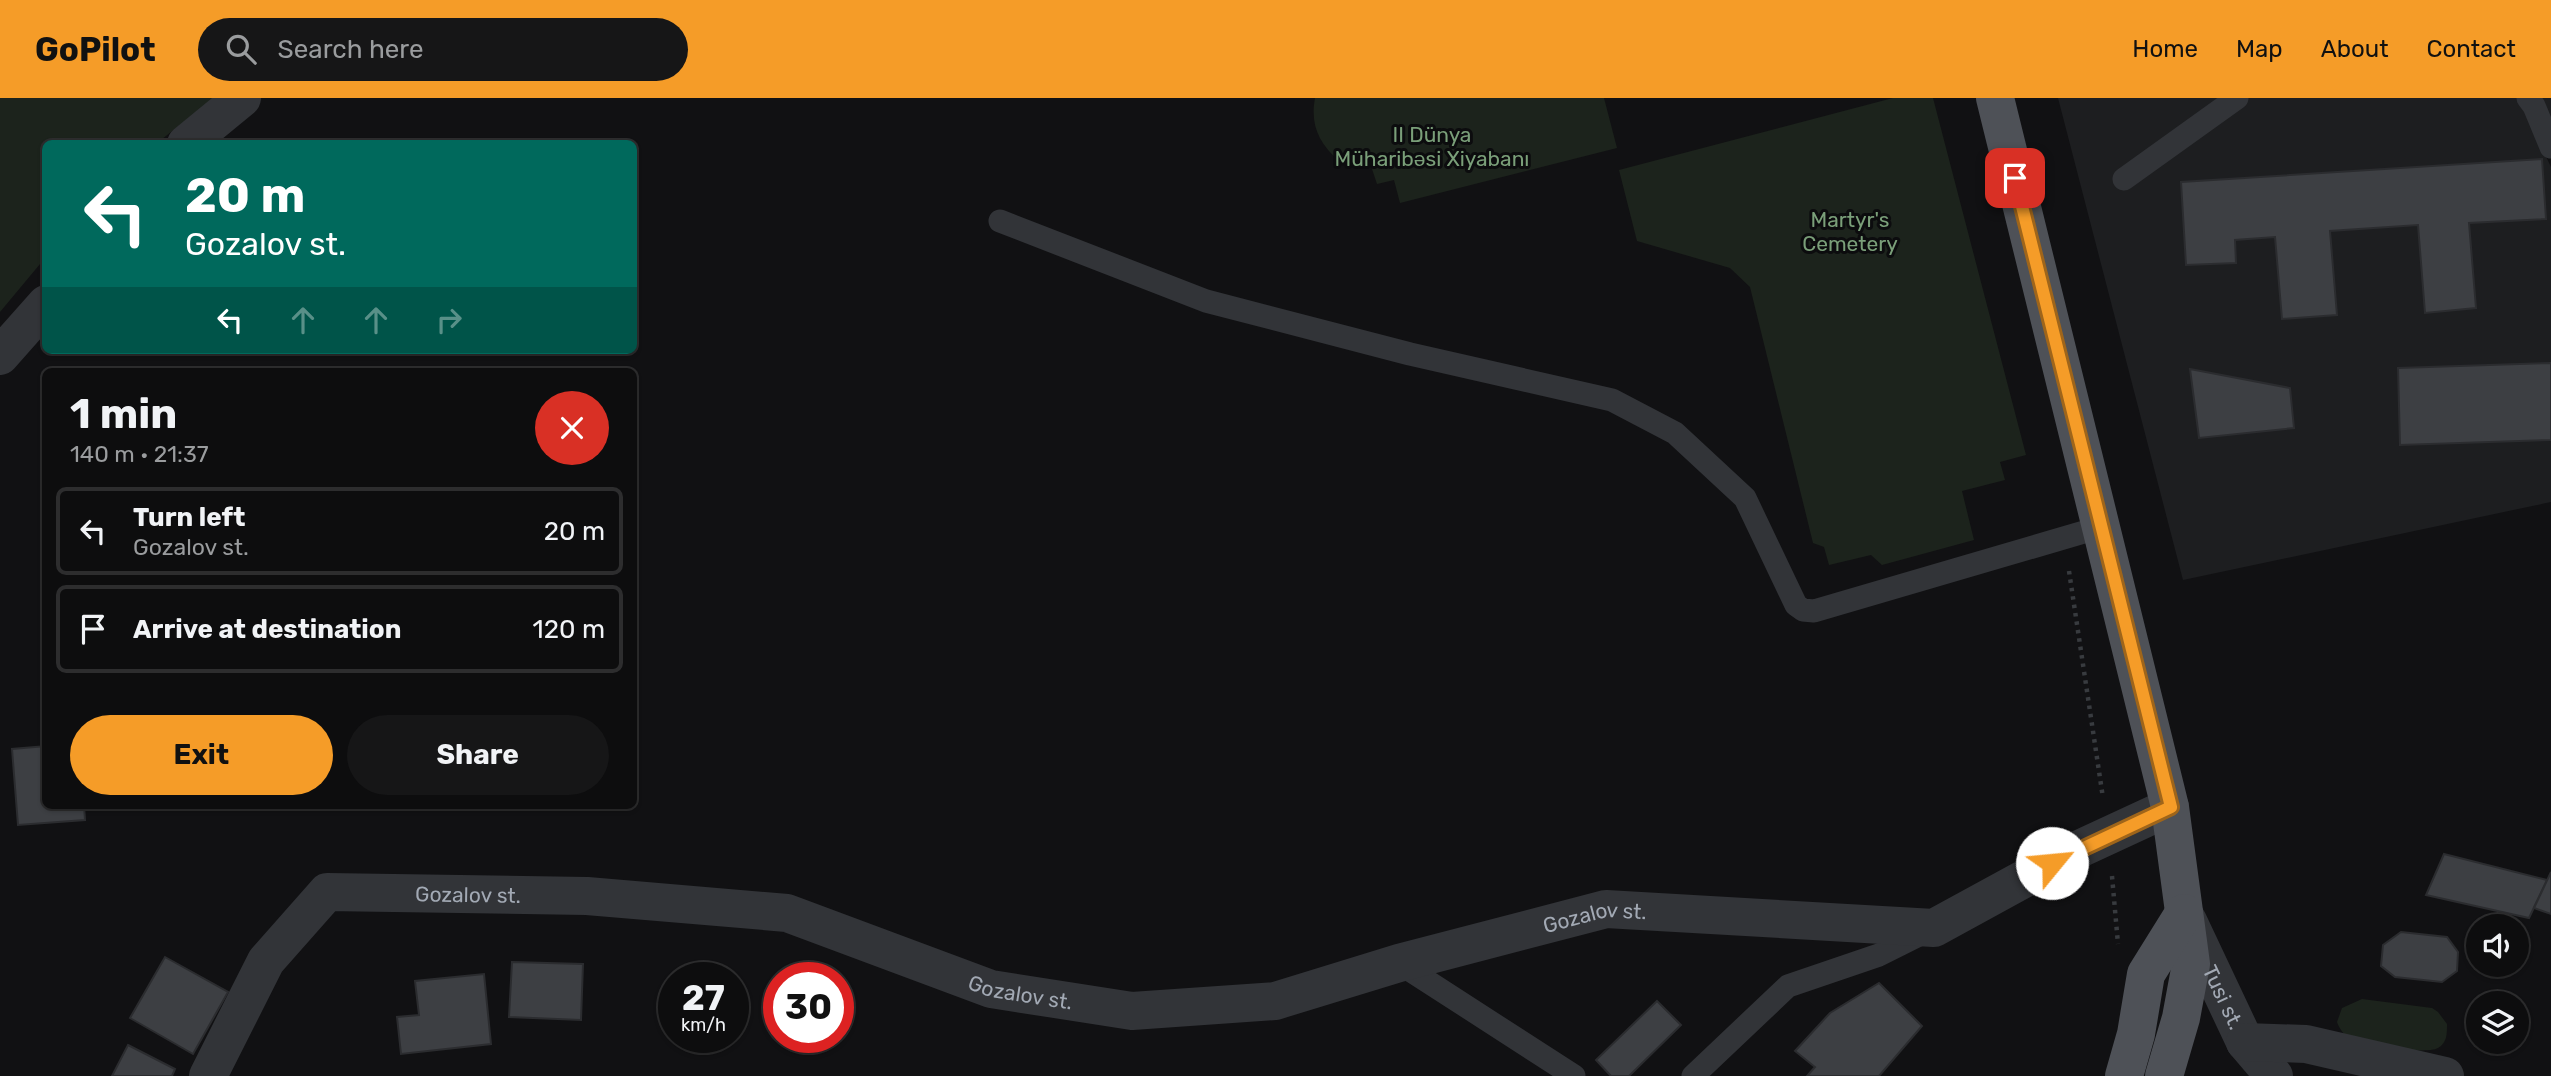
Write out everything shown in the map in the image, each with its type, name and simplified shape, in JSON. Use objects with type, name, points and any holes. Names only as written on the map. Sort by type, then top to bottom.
[{"type":"main road","points":[[1995,98],[2171,807],[2191,964],[2181,1018],[2164,1076]]},
{"type":"main road","points":[[2124,1076],[2136,1034],[2146,974],[2184,913]]},
{"type":"street","points":[[191,140],[242,98]]},
{"type":"street","points":[[0,356],[42,309]]},
{"type":"street","points":[[1934,928],[2075,850],[2171,807]]},
{"type":"street","name":"Gozalov st.","points":[[208,1076],[266,961],[327,892],[587,896],[787,913],[991,989],[1132,1011],[1275,1001],[1399,963],[1606,909],[1934,928]]},
{"type":"street","name":"Tusi st.","points":[[2184,913],[2245,1042],[2274,1076]]},
{"type":"street","points":[[2245,1042],[2306,1044],[2445,1076]]},
{"type":"lane","points":[[2124,178],[2237,98]]},
{"type":"lane","points":[[2528,98],[2551,146]]},
{"type":"lane","points":[[1000,221],[1206,302],[1410,354],[1612,400],[1675,433],[1745,498],[1796,605],[1803,610],[1814,611],[2101,527]]},
{"type":"lane","points":[[1693,1076],[1788,986],[1879,955],[1934,928]]},
{"type":"lane","points":[[1399,963],[1574,1076]]},
{"type":"path","points":[[2064,537],[2109,835]]},
{"type":"shaded area","points":[[2058,98],[2551,98],[2551,132],[2540,144],[2551,167],[2551,502],[2183,580]]},
{"type":"green space","points":[[0,98],[214,98],[161,140],[42,140],[42,262],[0,312]]},
{"type":"green space","name":"II Dünya Müharibəsi Xiyabanı","points":[[1315,98],[1604,98],[1617,148],[1400,203],[1394,180],[1377,184],[1367,154],[1339,161],[1326,147],[1315,125]]},
{"type":"green space","name":"Martyr's Cemetery","points":[[1893,98],[1933,98],[2026,455],[2000,462],[2005,480],[1962,491],[1974,540],[1882,565],[1871,555],[1829,565],[1824,547],[1813,543],[1750,287],[1730,268],[1637,241],[1619,170]]},
{"type":"green space","points":[[2362,999],[2432,1008],[2447,1024],[2445,1041],[2432,1050],[2383,1048],[2355,1042],[2344,1034],[2337,1022],[2342,1008]]},
{"type":"building","points":[[2542,159],[2546,219],[2469,223],[2476,308],[2425,313],[2418,225],[2330,231],[2337,315],[2282,319],[2275,237],[2235,240],[2236,263],[2186,265],[2181,182]]},
{"type":"building","points":[[2551,363],[2551,440],[2400,445],[2398,368]]},
{"type":"building","points":[[2190,369],[2290,388],[2294,428],[2199,438]]},
{"type":"building","points":[[42,746],[42,809],[84,809],[85,820],[18,825],[12,749]]},
{"type":"building","points":[[2444,854],[2547,880],[2529,918],[2529,914],[2511,914],[2426,895]]},
{"type":"building","points":[[2551,872],[2551,914],[2534,908]]},
{"type":"building","points":[[2401,932],[2447,937],[2458,952],[2457,971],[2442,982],[2395,977],[2381,966],[2383,945]]},
{"type":"building","points":[[165,957],[228,992],[193,1054],[130,1018]]},
{"type":"building","points":[[512,962],[583,964],[581,1020],[509,1017]]},
{"type":"building","points":[[484,974],[491,1044],[401,1054],[397,1017],[419,1015],[415,981]]},
{"type":"building","points":[[1879,983],[1922,1026],[1879,1076],[1807,1076],[1815,1067],[1795,1051],[1830,1013]]},
{"type":"building","points":[[1657,1001],[1681,1025],[1629,1076],[1611,1076],[1596,1060]]},
{"type":"building","points":[[128,1045],[175,1069],[172,1076],[112,1076]]},
{"type":"route","points":[[2015,178],[2171,807],[2052,863]]}]
